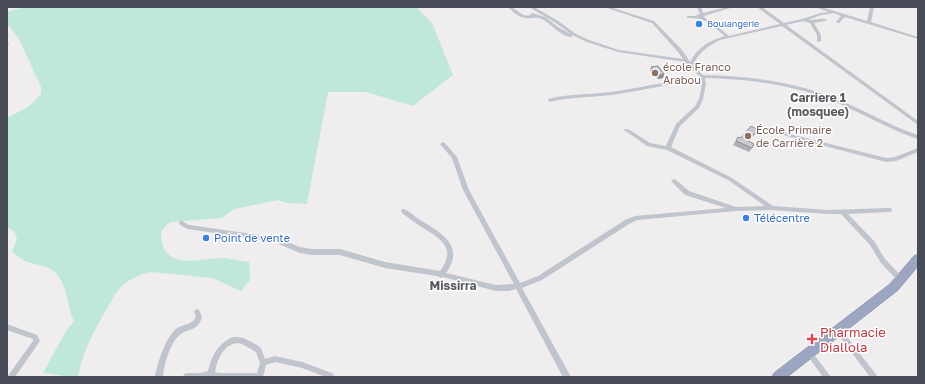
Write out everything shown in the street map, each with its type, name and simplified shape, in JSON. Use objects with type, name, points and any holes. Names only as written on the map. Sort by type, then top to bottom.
[{"type":"highway","points":[[778,377],[839,331],[901,280],[918,259]]},
{"type":"street","points":[[510,7],[523,17],[531,17],[534,14],[544,18],[565,32],[618,51],[686,61],[691,64],[702,77],[703,90],[697,107],[678,125],[668,148]]},
{"type":"street","points":[[531,7],[575,35],[587,40]]},
{"type":"street","points":[[606,7],[653,22],[680,51],[686,61]]},
{"type":"street","points":[[699,7],[702,17],[710,21],[728,37]]},
{"type":"street","points":[[688,17],[702,17],[732,7]]},
{"type":"street","points":[[759,7],[918,123]]},
{"type":"street","points":[[818,7],[832,13],[844,15],[918,38]]},
{"type":"street","points":[[869,23],[872,7]]},
{"type":"street","points":[[691,64],[695,56],[711,42],[803,20],[821,14],[832,13]]},
{"type":"street","points":[[838,22],[844,15]]},
{"type":"street","points":[[803,20],[812,22],[825,20]]},
{"type":"street","points":[[812,22],[819,35],[819,40]]},
{"type":"street","points":[[550,100],[561,97],[617,93],[702,77],[765,80],[811,91],[832,98],[918,137]]},
{"type":"street","points":[[774,129],[785,134],[886,160],[896,159],[918,150]]},
{"type":"street","points":[[626,130],[650,144],[668,148],[730,179],[771,208]]},
{"type":"street","points":[[443,144],[454,157],[466,190],[567,377]]},
{"type":"street","points":[[674,181],[687,193],[736,209]]},
{"type":"street","points":[[182,223],[188,227],[274,240],[300,250],[312,252],[340,252],[385,265],[441,275],[496,288],[519,286],[540,278],[631,220],[736,209],[771,208],[843,212],[889,210]]},
{"type":"street","points":[[404,211],[417,221],[437,232],[447,242],[450,252],[450,259],[441,275]]},
{"type":"street","points":[[843,212],[872,243],[884,261],[901,280]]},
{"type":"street","points":[[158,377],[162,362],[175,335],[196,323],[199,317],[197,312]]},
{"type":"street","points":[[7,327],[35,337],[37,341],[11,377]]},
{"type":"street","points":[[839,331],[874,377]]},
{"type":"street","points":[[187,377],[201,377],[211,374],[219,377],[260,376],[263,363],[259,350],[238,340],[228,342],[215,358],[211,374]]},
{"type":"street","points":[[809,353],[827,377]]},
{"type":"street","points":[[263,363],[275,359],[302,365],[330,375]]},
{"type":"green space","points":[[24,7],[416,7],[432,23],[453,75],[413,106],[366,92],[328,92],[307,204],[287,203],[278,200],[234,209],[222,218],[171,222],[162,231],[161,236],[164,247],[169,255],[176,259],[195,261],[225,258],[249,262],[250,280],[241,291],[212,278],[151,272],[131,279],[124,284],[114,296],[96,328],[88,343],[78,377],[43,373],[66,331],[74,321],[61,280],[49,268],[26,261],[12,252],[17,238],[14,231],[7,227],[7,118],[28,107],[41,94],[41,87],[19,39],[7,24],[7,12]]},
{"type":"building","points":[[658,66],[664,74],[659,75],[651,67]]},
{"type":"building","points":[[751,126],[758,130],[748,141],[754,144],[752,148],[736,141],[738,137],[741,138]]},
{"type":"place","name":"Boulangerie","points":[[699,24]]},
{"type":"place","name":"école Franco Arabou","points":[[655,73]]},
{"type":"place","name":"École Primaire de Carrière 2","points":[[748,136]]},
{"type":"place","name":"Télécentre","points":[[746,218]]},
{"type":"place","name":"Point de vente","points":[[206,238]]},
{"type":"place","name":"Pharmacie Diallola","points":[[812,339]]},
{"type":"district","name":"Carriere 1 (mosquee)","points":[[818,105]]},
{"type":"district","name":"Missirra","points":[[453,286]]}]
